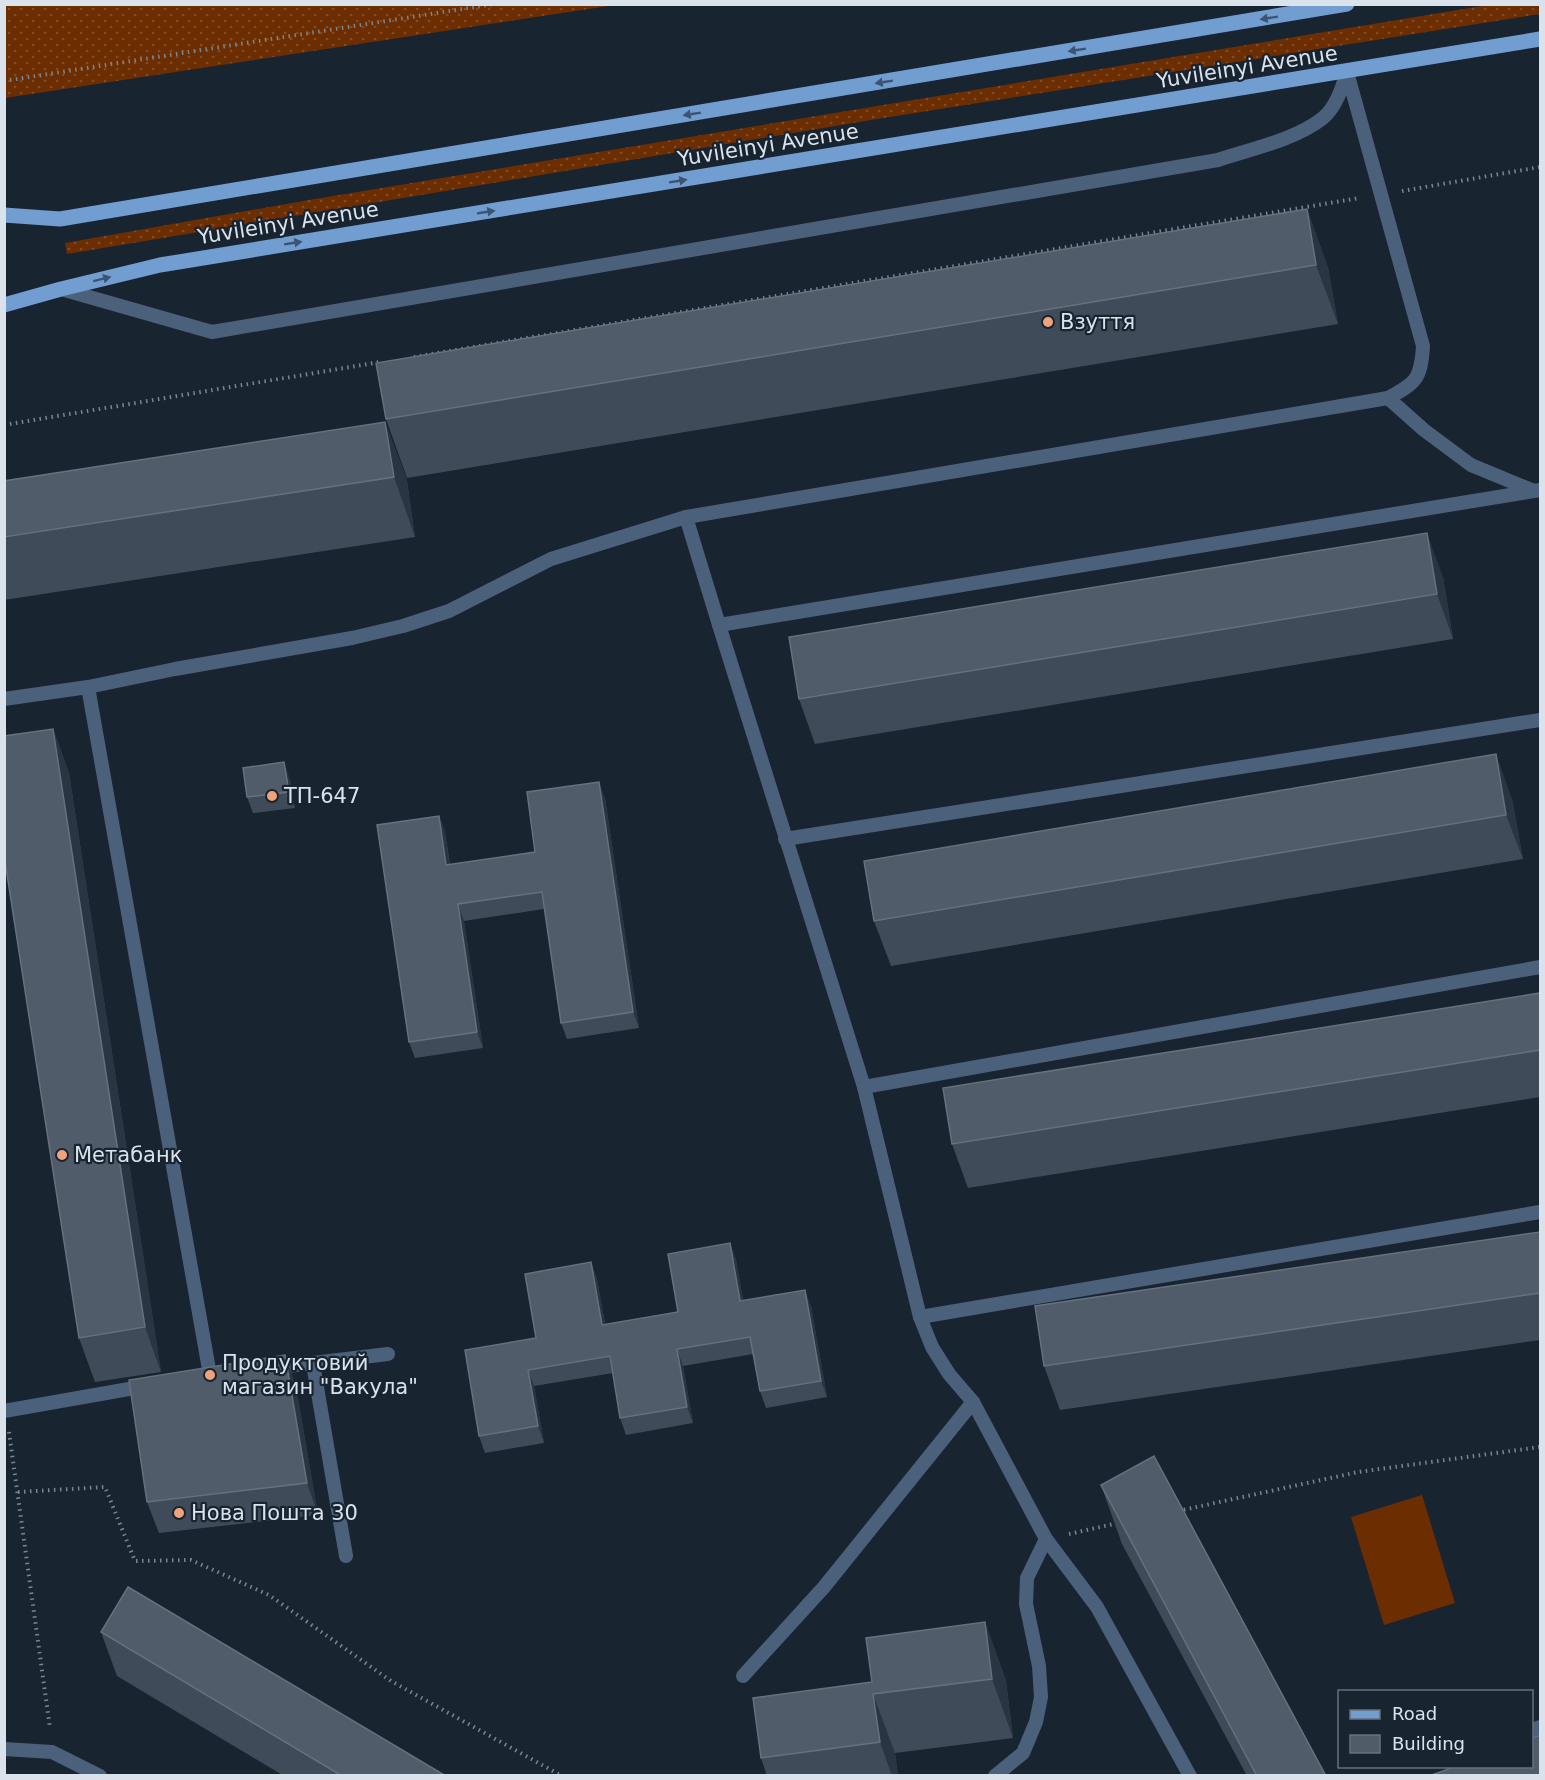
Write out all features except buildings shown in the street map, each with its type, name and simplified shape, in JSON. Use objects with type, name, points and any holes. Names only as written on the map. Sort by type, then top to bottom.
[{"type":"main road","name":"Yuvileinyi Avenue","points":[[4,215],[60,219],[1347,4]]},
{"type":"main road","name":"Yuvileinyi Avenue","points":[[4,305],[160,265],[1540,39]]},
{"type":"lane","points":[[4,699],[88,687],[175,669],[352,638],[403,626],[449,611],[551,559],[686,517],[1388,398],[1411,385],[1421,368],[1423,346],[1379,195],[1347,72]]},
{"type":"lane","points":[[60,289],[212,332],[1218,160],[1287,137],[1324,117],[1338,97],[1347,72]]},
{"type":"lane","points":[[1388,398],[1471,465],[1537,490]]},
{"type":"lane","points":[[719,624],[1537,490]]},
{"type":"lane","points":[[686,517],[864,1087],[920,1317],[932,1347],[949,1374],[973,1402],[1046,1539],[1097,1607],[1190,1776]]},
{"type":"lane","points":[[88,687],[215,1374],[187,1379]]},
{"type":"lane","points":[[785,839],[1540,720]]},
{"type":"lane","points":[[864,1087],[1540,967]]},
{"type":"lane","points":[[920,1317],[1540,1212]]},
{"type":"lane","points":[[255,1370],[388,1354]]},
{"type":"lane","points":[[313,1364],[346,1556]]},
{"type":"lane","points":[[5,1411],[164,1383]]},
{"type":"lane","points":[[743,1677],[824,1587],[973,1402]]},
{"type":"lane","points":[[995,1776],[1023,1753],[1036,1722],[1041,1697],[1039,1666],[1026,1604],[1027,1578],[1046,1539]]},
{"type":"lane","points":[[4,1749],[52,1752],[100,1776]]},
{"type":"path","points":[[4,81],[494,4]]},
{"type":"path","points":[[404,358],[1540,167]]},
{"type":"path","points":[[4,425],[381,362]]},
{"type":"path","points":[[5,1411],[18,1492],[52,1752]]},
{"type":"path","points":[[1173,1512],[1358,1472],[1540,1448]]},
{"type":"path","points":[[18,1492],[105,1487],[135,1561],[192,1560],[270,1594],[391,1681],[562,1776]]},
{"type":"path","points":[[1046,1539],[1127,1522]]},
{"type":"shaded area","points":[[5,4],[615,4],[615,5],[5,98]]},
{"type":"shaded area","points":[[1494,4],[1540,5],[1540,14],[877,119],[67,254],[65,243],[309,200]]},
{"type":"shaded area","points":[[1422,1495],[1455,1603],[1384,1625],[1351,1517]]},
{"type":"place","name":"Взуття","points":[[1048,322]]},
{"type":"place","name":"ТП-647","points":[[272,796]]},
{"type":"place","name":"Метабанк","points":[[62,1155]]},
{"type":"place","name":"Продуктовий магазин \"Вакула\"","points":[[210,1375]]},
{"type":"place","name":"Нова Пошта 30","points":[[179,1513]]}]
